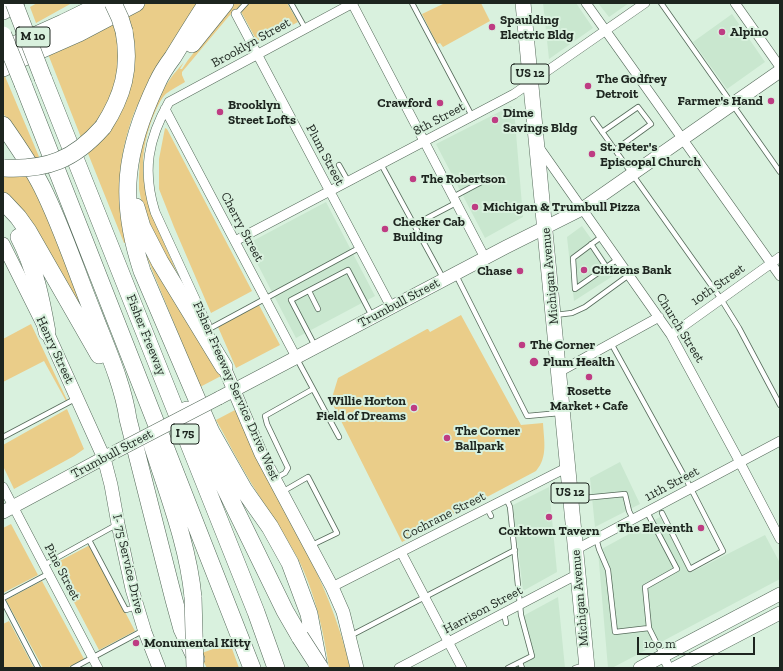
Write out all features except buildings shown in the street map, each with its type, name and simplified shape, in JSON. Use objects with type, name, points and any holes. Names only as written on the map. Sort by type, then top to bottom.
[{"type":"highway","points":[[3,11],[15,3]]},
{"type":"highway","name":"Fisher Freeway","points":[[15,3],[43,78],[256,612],[276,668]]},
{"type":"highway","points":[[63,23],[89,3]]},
{"type":"highway","name":"M 10","points":[[3,50],[104,3]]},
{"type":"highway","points":[[4,168],[39,166],[63,159],[82,148],[103,127],[118,101],[126,67],[126,45],[124,31],[113,3]]},
{"type":"highway","points":[[3,68],[86,30],[136,3]]},
{"type":"highway","points":[[207,3],[157,82],[145,108],[132,149],[128,178],[128,212],[133,240],[142,271],[211,432],[244,490],[270,527],[290,564],[309,614],[319,668]]},
{"type":"highway","points":[[153,92],[231,8]]},
{"type":"highway","name":"Fisher Freeway","points":[[3,35],[118,324],[143,394],[252,668]]},
{"type":"highway","points":[[3,60],[23,84]]},
{"type":"highway","points":[[3,125],[20,149],[42,186],[126,402],[128,419],[180,622],[190,649],[200,668]]},
{"type":"highway","points":[[132,149],[134,187],[137,209],[142,227],[160,262],[224,368]]},
{"type":"highway","points":[[3,201],[18,217],[28,231],[94,345],[128,419]]},
{"type":"highway","points":[[3,214],[19,236],[29,255],[38,286],[47,332]]},
{"type":"highway","points":[[115,256],[146,314],[187,410],[285,612],[319,668]]},
{"type":"highway","points":[[143,394],[139,403],[186,553],[190,574],[193,597],[195,668]]},
{"type":"highway","points":[[256,612],[284,668]]},
{"type":"main road","name":"Michigan Avenue","points":[[523,3],[576,550],[583,667]]},
{"type":"street","name":"Brooklyn Street","points":[[165,109],[169,102],[352,3]]},
{"type":"street","points":[[352,3],[485,258]]},
{"type":"street","points":[[586,3],[780,276]]},
{"type":"street","name":"8th Street","points":[[235,241],[514,94],[645,3]]},
{"type":"street","points":[[735,3],[780,67]]},
{"type":"street","name":"Plum Street","points":[[231,8],[391,308]]},
{"type":"street","name":"Trumbull Street","points":[[8,509],[234,389],[582,209],[780,71]]},
{"type":"street","name":"Cherry Street","points":[[165,109],[296,358]]},
{"type":"street","name":"Fisher Freeway Service Drive West","points":[[165,109],[154,133],[149,150],[148,171],[150,193],[155,212],[209,329],[261,454],[332,588],[343,612],[348,637],[357,668]]},
{"type":"street","name":"Church Street","points":[[537,144],[671,334],[683,354],[780,539]]},
{"type":"street","name":"Henry Street","points":[[3,244],[47,332],[77,398],[109,455]]},
{"type":"street","name":"10th Street","points":[[671,334],[780,257]]},
{"type":"street","points":[[559,372],[659,317]]},
{"type":"street","name":"11th Street","points":[[576,550],[780,441]]},
{"type":"street","name":"I- 75 Service Drive","points":[[109,455],[111,485],[118,524],[137,606],[144,630],[159,668]]},
{"type":"street","name":"Cochrane Street","points":[[332,588],[401,552],[489,512],[506,498],[568,467]]},
{"type":"street","name":"Pine Street","points":[[3,487],[8,509],[44,565],[98,668]]},
{"type":"street","points":[[401,552],[448,642],[463,666]]},
{"type":"street","name":"Harrison Street","points":[[400,668],[578,574]]},
{"type":"street","points":[[643,667],[780,594]]},
{"type":"street","points":[[676,668],[780,613]]},
{"type":"street","points":[[663,656],[669,668]]},
{"type":"lane","points":[[231,8],[246,3]]},
{"type":"lane","points":[[291,3],[304,28]]},
{"type":"lane","points":[[412,3],[472,116]]},
{"type":"lane","points":[[661,3],[780,172]]},
{"type":"lane","points":[[602,132],[638,106],[651,124],[615,150]]},
{"type":"lane","points":[[593,119],[721,299],[739,328],[780,405]]},
{"type":"lane","points":[[381,164],[414,225],[449,277],[527,416],[563,413]]},
{"type":"lane","points":[[338,165],[348,181]]},
{"type":"lane","points":[[414,225],[487,179]]},
{"type":"lane","points":[[601,236],[573,258],[575,289],[618,259]]},
{"type":"lane","points":[[591,244],[606,268]]},
{"type":"lane","points":[[209,329],[359,248]]},
{"type":"lane","points":[[316,347],[292,300],[348,270],[373,317]]},
{"type":"lane","points":[[554,315],[572,313],[585,307],[629,275]]},
{"type":"lane","points":[[309,291],[318,309]]},
{"type":"lane","points":[[611,344],[691,488],[723,551],[690,569],[662,513]]},
{"type":"lane","points":[[296,358],[339,437]]},
{"type":"lane","points":[[274,479],[285,473],[288,468],[267,424],[265,416],[313,389]]},
{"type":"lane","points":[[3,437],[77,398]]},
{"type":"lane","points":[[282,492],[308,477],[337,533],[310,546]]},
{"type":"lane","points":[[571,499],[625,494],[629,511],[633,519]]},
{"type":"lane","points":[[506,498],[510,507],[521,615],[532,656],[508,668]]},
{"type":"lane","points":[[647,512],[677,569],[646,587],[649,628],[663,656]]},
{"type":"lane","points":[[44,565],[118,524]]},
{"type":"lane","points":[[596,538],[608,570],[615,632],[649,628]]},
{"type":"lane","points":[[89,540],[126,610],[137,606]]},
{"type":"lane","points":[[348,637],[515,550]]},
{"type":"lane","points":[[38,668],[3,600],[48,574]]},
{"type":"lane","points":[[504,613],[506,622]]},
{"type":"lane","points":[[73,668],[144,630]]},
{"type":"lane","points":[[520,662],[522,668]]},
{"type":"shaded area","points":[[37,3],[72,3],[36,23],[30,7]]},
{"type":"shaded area","points":[[147,3],[201,3],[141,99],[134,113],[124,145],[120,178],[120,210],[126,243],[124,243],[87,151],[109,128],[126,16]]},
{"type":"shaded area","points":[[233,3],[287,3],[298,22],[258,43],[239,8],[229,16],[182,72],[185,82],[164,95],[153,117],[143,157],[145,185],[152,213],[189,299],[144,214],[139,189],[140,156],[145,131],[159,95],[184,62],[180,69],[182,69]]},
{"type":"shaded area","points":[[445,3],[481,3],[490,21],[443,47],[440,43],[437,44],[422,14]]},
{"type":"shaded area","points":[[543,3],[576,3],[593,28],[549,59]]},
{"type":"shaded area","points":[[598,3],[629,3],[609,17]]},
{"type":"shaded area","points":[[732,14],[765,62],[727,89],[693,42]]},
{"type":"shaded area","points":[[116,21],[122,68],[107,111],[82,140],[48,54]]},
{"type":"shaded area","points":[[4,74],[40,159],[36,161],[3,113]]},
{"type":"shaded area","points":[[511,106],[514,109],[523,217],[485,238],[436,144]]},
{"type":"shaded area","points":[[165,128],[167,129],[252,291],[211,313],[159,189],[159,159]]},
{"type":"shaded area","points":[[31,173],[95,331],[3,198],[3,174]]},
{"type":"shaded area","points":[[326,202],[375,296],[296,338],[247,244]]},
{"type":"shaded area","points":[[582,226],[616,274],[574,301],[567,237]]},
{"type":"shaded area","points":[[144,250],[217,365],[221,376],[200,387]]},
{"type":"shaded area","points":[[259,305],[280,345],[236,368],[218,327]]},
{"type":"shaded area","name":"The Corner Ballpark","points":[[461,315],[521,425],[543,423],[544,454],[540,466],[536,471],[402,542],[331,401],[338,378],[427,329],[430,332]]},
{"type":"shaded area","points":[[31,324],[67,400],[66,401],[44,361],[3,382],[3,339]]},
{"type":"shaded area","points":[[67,409],[84,449],[14,489],[3,466],[3,445]]},
{"type":"shaded area","points":[[235,410],[315,569],[341,634],[350,668],[329,668],[318,611],[303,569],[279,526],[259,497],[216,420]]},
{"type":"shaded area","points":[[620,462],[640,504],[595,527],[590,478]]},
{"type":"shaded area","points":[[549,487],[557,572],[523,591],[513,505]]},
{"type":"shaded area","points":[[660,517],[690,573],[765,535],[780,563],[780,579],[612,668],[608,668],[598,551]]},
{"type":"shaded area","points":[[11,524],[38,575],[3,593],[3,528]]},
{"type":"shaded area","points":[[90,545],[135,631],[99,650],[54,564]]},
{"type":"shaded area","points":[[42,581],[84,659],[67,668],[43,668],[6,600]]},
{"type":"shaded area","points":[[558,597],[565,668],[525,668],[524,662],[534,655],[523,616]]},
{"type":"shaded area","points":[[9,621],[34,668],[3,668],[3,624]]},
{"type":"shaded area","points":[[230,643],[239,668],[207,668],[199,654]]},
{"type":"place","name":"Spaulding Electric Bldg","points":[[492,27]]},
{"type":"place","name":"Alpino","points":[[722,32]]},
{"type":"place","name":"The Godfrey Detroit","points":[[588,86]]},
{"type":"place","name":"Farmer's Hand","points":[[771,101]]},
{"type":"place","name":"Crawford","points":[[440,103]]},
{"type":"place","name":"Brooklyn Street Lofts","points":[[220,112]]},
{"type":"place","name":"Dime Savings Bldg","points":[[495,120]]},
{"type":"place","name":"St. Peter's Episcopal Church","points":[[592,154]]},
{"type":"place","name":"The Robertson","points":[[413,179]]},
{"type":"place","name":"Michigan & Trumbull Pizza","points":[[475,207]]},
{"type":"place","name":"Checker Cab Building","points":[[385,229]]},
{"type":"place","name":"Citizens Bank","points":[[584,270]]},
{"type":"place","name":"Chase","points":[[520,271]]},
{"type":"place","name":"The Corner","points":[[522,345]]},
{"type":"place","name":"Plum Health","points":[[534,362]]},
{"type":"place","name":"Rosette Market + Cafe","points":[[589,377]]},
{"type":"place","name":"Willie Horton Field of Dreams","points":[[414,408]]},
{"type":"place","name":"The Corner Ballpark","points":[[447,438]]},
{"type":"place","name":"Corktown Tavern","points":[[549,517]]},
{"type":"place","name":"The Eleventh","points":[[701,528]]},
{"type":"place","name":"Monumental Kitty","points":[[136,643]]}]
